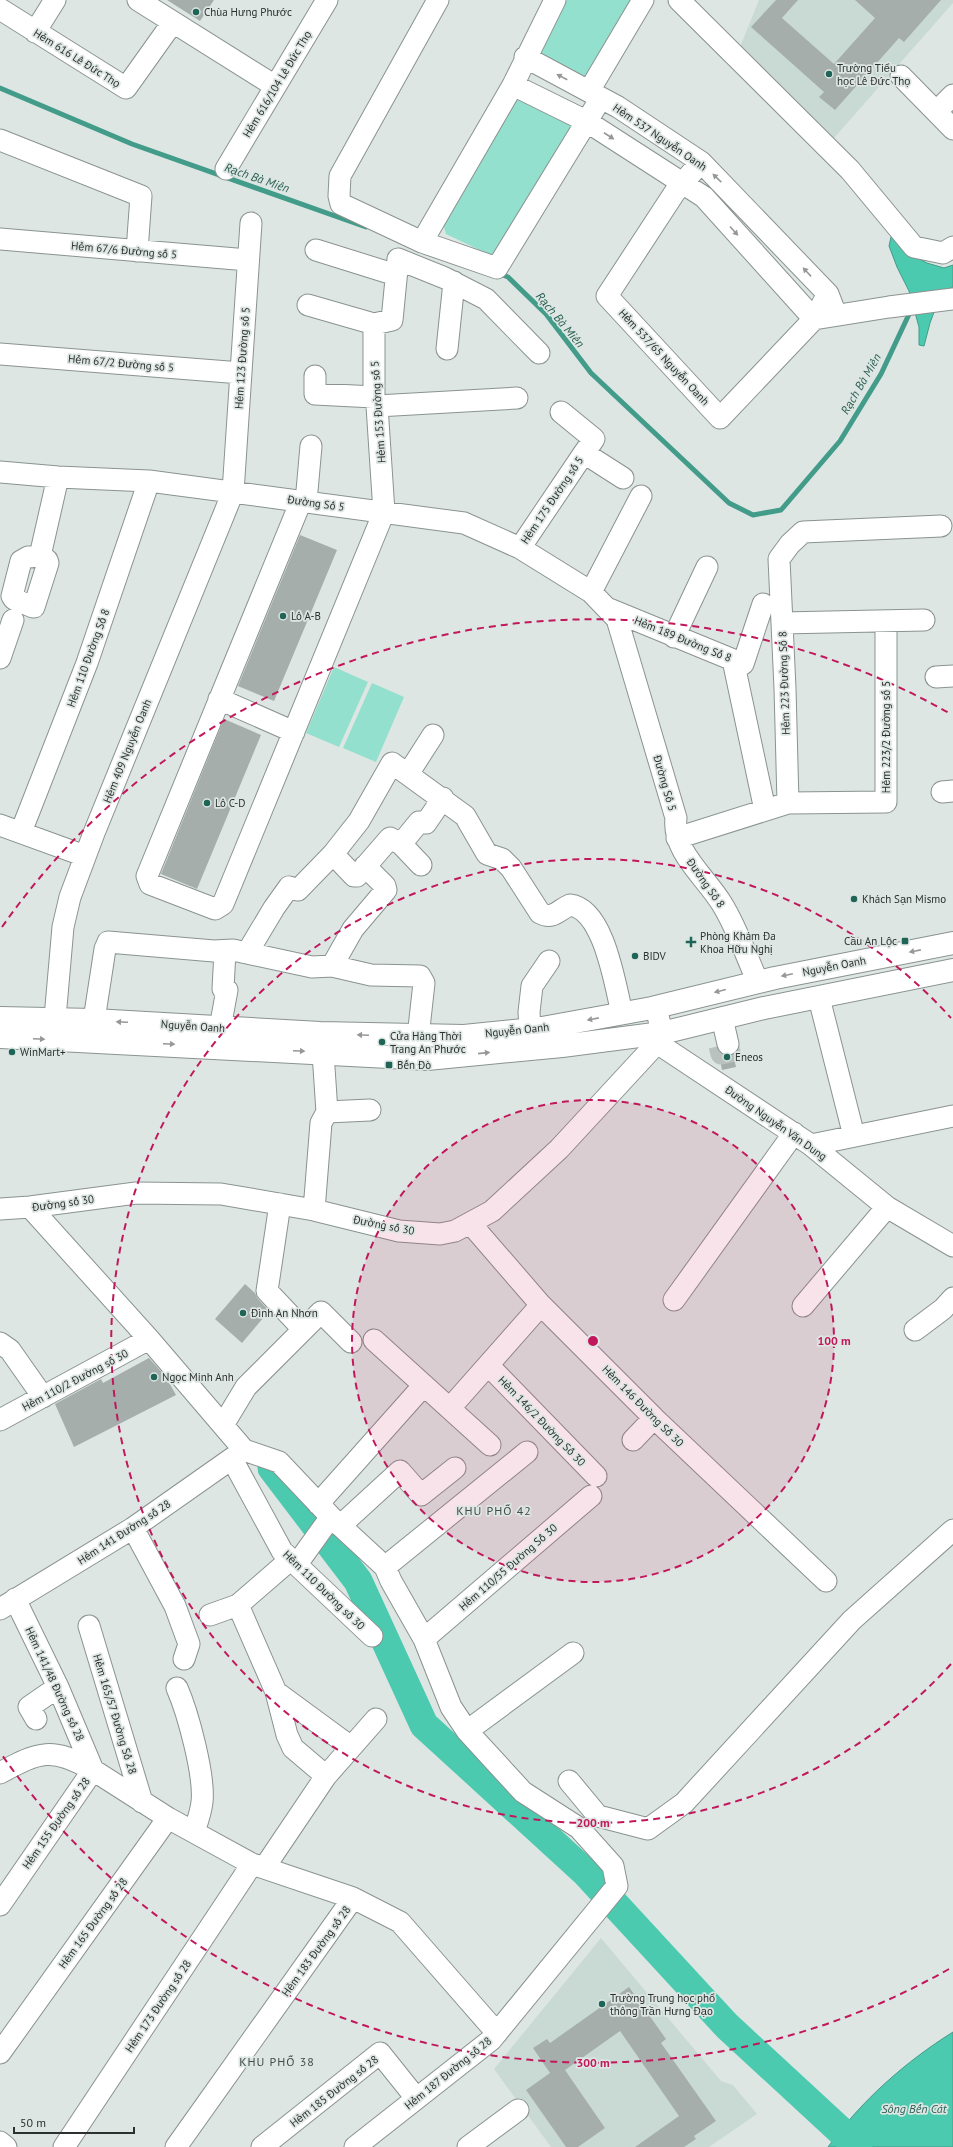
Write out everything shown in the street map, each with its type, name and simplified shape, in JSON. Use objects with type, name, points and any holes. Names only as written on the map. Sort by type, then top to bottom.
[{"type":"main road","name":"Nguyễn Oanh","points":[[0,1018],[55,1018],[220,1028],[418,1037],[464,1036],[530,1030],[656,1007],[758,982],[953,943]]},
{"type":"main road","name":"Nguyễn Oanh","points":[[0,1037],[427,1059],[659,1038],[764,1008],[953,970]]},
{"type":"main road","points":[[758,982],[764,1008]]},
{"type":"street","points":[[35,32],[55,0]]},
{"type":"street","points":[[138,0],[276,86]]},
{"type":"street","name":"Hẻm 616/104 Lê Đức Thọ","points":[[226,169],[327,0]]},
{"type":"street","points":[[438,0],[340,176],[339,187],[342,204],[422,242],[497,268],[586,121],[595,95],[643,0]]},
{"type":"street","points":[[422,242],[513,85],[525,57],[555,0]]},
{"type":"street","points":[[679,0],[850,170],[914,247],[943,253],[953,247]]},
{"type":"street","name":"Hẻm 616 Lê Đức Thọ","points":[[0,10],[126,88],[173,22]]},
{"type":"street","name":"Hẻm 537 Nguyễn Oanh","points":[[525,57],[618,107],[701,162],[828,294],[836,315]]},
{"type":"street","points":[[901,76],[953,129]]},
{"type":"street","points":[[513,85],[586,121],[704,198],[814,320],[888,307],[953,299]]},
{"type":"street","points":[[937,111],[953,95]]},
{"type":"street","points":[[0,140],[141,196],[137,251]]},
{"type":"street","name":"Hẻm 537/65 Nguyễn Oanh","points":[[701,162],[682,184],[607,296],[720,418],[814,320],[828,294]]},
{"type":"street","name":"Hẻm 123 Đường số 5","points":[[233,492],[251,223]]},
{"type":"street","name":"Hẻm 67/6 Đường số 5","points":[[0,239],[248,260]]},
{"type":"street","points":[[316,250],[396,275]]},
{"type":"street","points":[[308,305],[374,324],[392,320],[398,259],[454,282],[486,299],[539,353]]},
{"type":"street","points":[[447,349],[454,282]]},
{"type":"street","name":"Hẻm 153 Đường số 5","points":[[374,324],[376,402],[384,512]]},
{"type":"street","name":"Hẻm 67/2 Đường số 5","points":[[0,354],[241,373]]},
{"type":"street","points":[[315,376],[315,394],[376,402],[517,398]]},
{"type":"street","name":"Hẻm 175 Đường số 5","points":[[520,548],[594,439],[561,412]]},
{"type":"street","points":[[311,446],[304,502],[219,699],[147,876],[150,884],[215,909],[223,904],[384,512]]},
{"type":"street","name":"Hẻm 175 Đường số 5","points":[[584,453],[623,478]]},
{"type":"street","name":"Đường Số 5","points":[[0,472],[58,478],[149,481],[464,523],[520,548],[591,592],[609,609],[606,620],[666,823],[676,833]]},
{"type":"street","points":[[40,556],[58,478]]},
{"type":"street","name":"Hẻm 110 Đường Số 8","points":[[21,832],[87,663],[149,481]]},
{"type":"street","name":"Hẻm 409 Nguyễn Oanh","points":[[55,1018],[63,927],[70,897],[85,856],[233,492]]},
{"type":"street","points":[[591,592],[642,496]]},
{"type":"street","name":"Hẻm 223 Đường Số 8","points":[[788,803],[779,559],[790,544],[803,532],[941,526]]},
{"type":"street","points":[[674,637],[707,567]]},
{"type":"street","name":"Hẻm 189 Đường Số 8","points":[[609,609],[674,637],[743,664],[763,604]]},
{"type":"street","points":[[0,658],[13,620]]},
{"type":"street","points":[[782,622],[924,620]]},
{"type":"street","name":"Hẻm 223/2 Đường số 5","points":[[788,803],[886,802],[886,621]]},
{"type":"street","points":[[733,660],[765,810]]},
{"type":"street","points":[[219,699],[294,732]]},
{"type":"street","points":[[408,774],[433,735]]},
{"type":"street","points":[[247,953],[274,908],[289,888],[298,890],[333,854],[359,822],[376,794],[390,763],[394,763],[466,816],[487,854],[502,859],[512,868],[540,913],[547,916],[555,915],[570,905],[580,909],[592,919],[601,933],[622,1013]]},
{"type":"street","points":[[401,844],[419,822],[426,823],[443,798]]},
{"type":"street","points":[[676,833],[788,803]]},
{"type":"street","points":[[0,825],[85,856]]},
{"type":"street","name":"Đường Số 8","points":[[676,833],[679,845],[722,904],[758,982]]},
{"type":"street","points":[[333,854],[356,876],[390,838],[401,844],[421,865]]},
{"type":"street","points":[[332,966],[354,929],[386,890],[386,886],[365,866]]},
{"type":"street","points":[[94,1020],[105,948],[108,942],[247,953],[312,967],[332,966],[372,975],[420,976],[424,983],[418,1037]]},
{"type":"street","points":[[219,951],[223,989],[227,990],[220,1028]]},
{"type":"street","points":[[530,1030],[529,1012],[532,986],[549,962]]},
{"type":"street","points":[[819,998],[854,1136]]},
{"type":"street","points":[[656,1007],[659,1038]]},
{"type":"street","points":[[718,1020],[724,1045]]},
{"type":"street","name":"Đường Nguyễn Văn Dung","points":[[659,1038],[811,1145],[887,1207],[953,1246]]},
{"type":"street","name":"Đường số 30","points":[[0,1209],[30,1207],[136,1193],[221,1194],[314,1210],[399,1231],[440,1234],[455,1231],[492,1211],[559,1149],[659,1038]]},
{"type":"street","points":[[314,1210],[322,1123],[327,1112],[323,1053]]},
{"type":"street","points":[[327,1112],[370,1110]]},
{"type":"street","points":[[811,1145],[953,1116]]},
{"type":"street","points":[[674,1300],[794,1133]]},
{"type":"street","points":[[280,1204],[267,1291],[303,1330]]},
{"type":"street","name":"Hẻm 110 Đường số 30","points":[[30,1207],[223,1425],[282,1551],[372,1636]]},
{"type":"street","points":[[802,1306],[887,1207]]},
{"type":"street","name":"Hẻm 146 Đường Số 30","points":[[470,1223],[542,1305],[654,1418],[826,1581]]},
{"type":"street","points":[[915,1330],[953,1298]]},
{"type":"street","points":[[450,1408],[542,1305]]},
{"type":"street","points":[[223,1425],[246,1387],[321,1312],[351,1342]]},
{"type":"street","name":"Hẻm 110/2 Đường số 30","points":[[0,1420],[149,1340]]},
{"type":"street","points":[[374,1340],[490,1444]]},
{"type":"street","points":[[0,1344],[10,1350],[43,1397]]},
{"type":"street","name":"Hẻm 146/2 Đường Số 30","points":[[488,1365],[593,1486]]},
{"type":"street","points":[[318,1504],[424,1385]]},
{"type":"street","points":[[633,1440],[654,1418]]},
{"type":"street","points":[[385,1567],[527,1452]]},
{"type":"street","points":[[238,1455],[279,1462],[318,1504],[328,1527],[385,1567],[391,1582],[424,1639],[451,1707],[467,1731],[573,1653]]},
{"type":"street","name":"Hẻm 141 Đường số 28","points":[[7,1604],[133,1528],[238,1455]]},
{"type":"street","points":[[210,1615],[238,1605],[294,1561],[328,1527],[400,1471],[421,1495],[456,1468]]},
{"type":"street","name":"Hẻm 110/55 Đường Số 30","points":[[424,1639],[593,1486]]},
{"type":"street","points":[[133,1528],[175,1606],[190,1644],[184,1659]]},
{"type":"street","points":[[569,1781],[598,1816],[648,1829],[684,1803],[852,1620],[953,1530]]},
{"type":"street","name":"Hẻm 141/48 Đường số 28","points":[[7,1604],[58,1687],[93,1770]]},
{"type":"street","points":[[238,1605],[276,1692],[287,1736],[293,1748],[326,1776]]},
{"type":"street","name":"Hẻm 165/57 Đường Số 28","points":[[89,1626],[142,1802]]},
{"type":"street","points":[[36,1719],[29,1707],[58,1687]]},
{"type":"street","points":[[177,1688],[190,1726],[201,1779],[202,1802],[194,1832]]},
{"type":"street","points":[[276,1692],[351,1747]]},
{"type":"street","name":"Hẻm 173 Đường số 28","points":[[64,2147],[258,1866],[326,1776],[376,1719]]},
{"type":"street","name":"Hẻm 187 Đường số 28","points":[[355,2147],[491,2040],[617,1886],[613,1866],[579,1828],[523,1792],[467,1731]]},
{"type":"street","points":[[0,1773],[27,1758],[40,1754],[55,1754],[72,1758],[93,1770]]},
{"type":"street","name":"Hẻm 155 Đường số 28","points":[[0,1905],[93,1770],[142,1802]]},
{"type":"street","points":[[142,1802],[168,1818],[258,1866],[354,1898]]},
{"type":"street","name":"Hẻm 165 Đường số 28","points":[[0,2053],[168,1818]]},
{"type":"street","name":"Hẻm 183 Đường số 28","points":[[176,2147],[354,1898],[400,1922],[497,2032]]},
{"type":"street","name":"Hẻm 185 Đường số 28","points":[[262,2147],[380,2053],[416,2098]]},
{"type":"street","points":[[468,2147],[518,2110]]},
{"type":"street","points":[[0,2142],[6,2147]]},
{"type":"shaded area","points":[[567,0],[631,0],[585,79],[540,54],[542,46]]},
{"type":"shaded area","name":"Trường Tiểu học Lê Đức Thọ","points":[[759,0],[953,0],[953,3],[834,138],[740,47]]},
{"type":"shaded area","points":[[515,96],[569,119],[573,129],[498,253],[492,256],[446,234],[443,224]]},
{"type":"shaded area","points":[[334,667],[368,682],[339,747],[306,733]]},
{"type":"shaded area","points":[[372,683],[404,697],[376,762],[343,748]]},
{"type":"shaded area","name":"Trường Trung học phổ thông Trần Hưng Đạo","points":[[601,1938],[721,2081],[733,2085],[757,2114],[709,2147],[551,2147],[494,2069]]},
{"type":"water","points":[[895,233],[908,253],[927,263],[944,268],[953,265],[953,287],[941,293],[930,323],[924,346],[919,345],[919,327],[909,291],[897,267],[889,246],[891,237]]},
{"type":"water","name":"Sông Bến Cát","points":[[953,2032],[953,2147],[828,2147],[869,2098],[901,2069]]},
{"type":"building","name":"Chùa Hưng Phước","points":[[167,0],[214,0],[200,21]]},
{"type":"building","points":[[776,0],[798,0],[782,18],[834,64],[875,18],[855,0],[941,0],[904,42],[899,38],[835,110],[819,97],[824,92],[751,27]]},
{"type":"building","name":"Lô A-B","points":[[300,535],[337,550],[274,701],[238,686]]},
{"type":"building","name":"Lô C-D","points":[[224,719],[261,735],[197,889],[161,874]]},
{"type":"building","name":"Eneos","points":[[718,1049],[724,1055],[733,1054],[736,1067],[722,1070]]},
{"type":"building","name":"Đình An Nhơn","points":[[245,1284],[255,1293],[258,1299],[269,1311],[242,1343],[215,1319]]},
{"type":"building","points":[[149,1358],[166,1377],[176,1395],[74,1447],[55,1404],[101,1379],[103,1383]]},
{"type":"building","points":[[629,1987],[666,2039],[661,2043],[716,2121],[694,2136],[696,2139],[684,2147],[635,2147],[679,2116],[620,2031],[565,2070],[605,2128],[578,2147],[566,2147],[526,2090],[550,2073],[533,2048],[547,2039],[550,2043]]},
{"type":"waterway","name":"Rạch Bà Miên","points":[[0,88],[132,144],[366,227]]},
{"type":"waterway","name":"Rạch Bà Miên","points":[[498,273],[508,277],[546,314],[591,373],[729,503],[753,515],[781,510],[840,441],[881,374],[911,310]]},
{"type":"waterway","points":[[272,1468],[358,1581],[424,1725],[585,1872],[727,2026],[858,2147]]},
{"type":"tunnel","points":[[719,1046],[721,1054],[730,1052],[728,1044]]},
{"type":"place","name":"Chùa Hưng Phước","points":[[196,12]]},
{"type":"place","name":"Trường Tiểu học Lê Đức Thọ","points":[[829,74]]},
{"type":"place","name":"Lô A-B","points":[[283,616]]},
{"type":"place","name":"Lô C-D","points":[[207,803]]},
{"type":"place","name":"Khách Sạn Mismo","points":[[854,899]]},
{"type":"place","name":"Cầu An Lộc","points":[[905,941]]},
{"type":"place","name":"Phòng Khám Đa Khoa Hữu Nghị","points":[[691,942]]},
{"type":"place","name":"BIDV","points":[[635,956]]},
{"type":"place","name":"Cửa Hàng Thời Trang An Phước","points":[[382,1042]]},
{"type":"place","name":"WinMart+","points":[[12,1052]]},
{"type":"place","name":"Eneos","points":[[727,1057]]},
{"type":"place","name":"Bến Đò","points":[[389,1065]]},
{"type":"place","name":"Đình An Nhơn","points":[[243,1313]]},
{"type":"place","name":"Ngọc Minh Anh","points":[[154,1377]]},
{"type":"place","name":"Trường Trung học phổ thông Trần Hưng Đạo","points":[[602,2004]]},
{"type":"district","name":"KHU PHỐ 42","points":[[494,1511]]},
{"type":"district","name":"KHU PHỐ 38","points":[[277,2062]]}]
